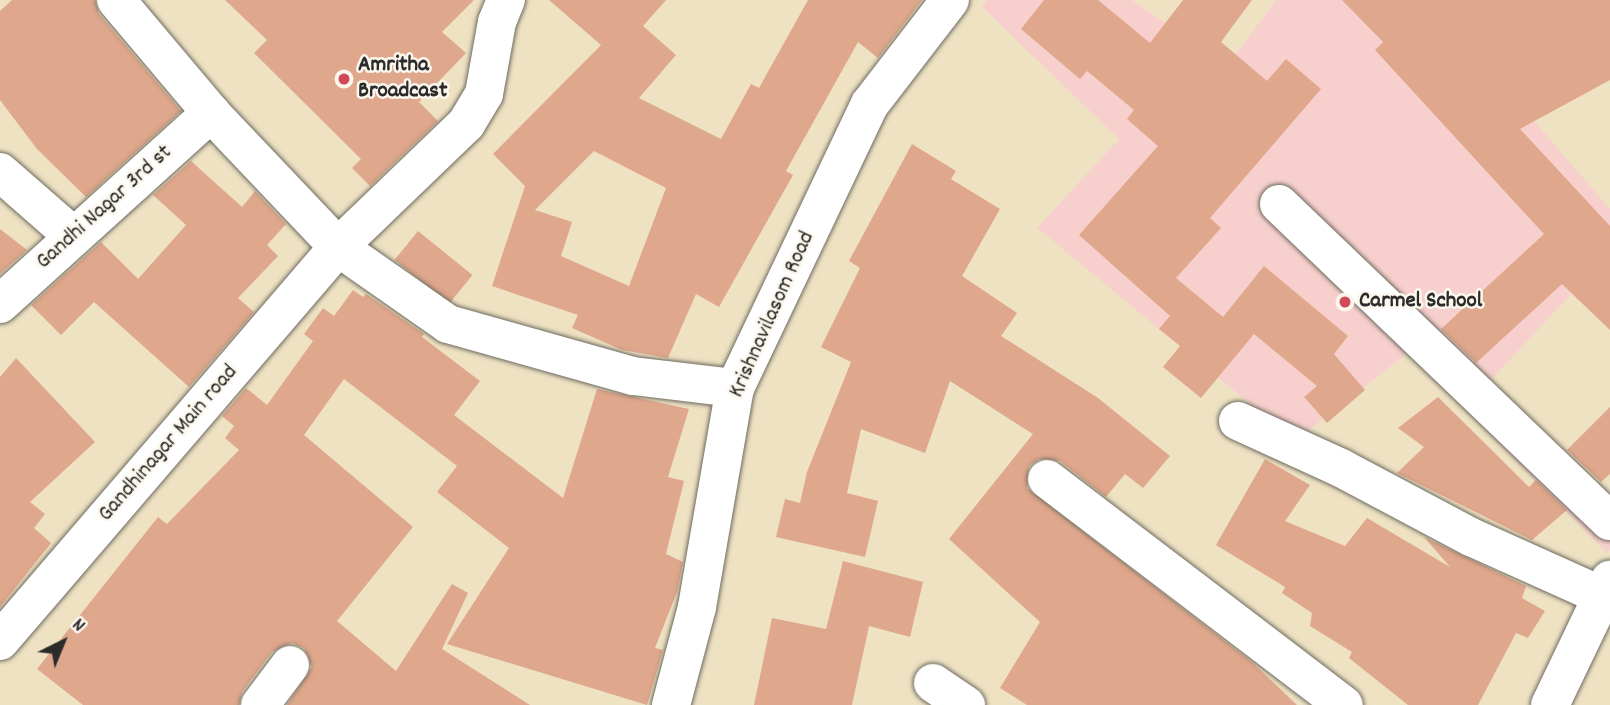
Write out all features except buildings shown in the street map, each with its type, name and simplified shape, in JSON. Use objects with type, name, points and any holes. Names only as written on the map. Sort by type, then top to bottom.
[{"type":"street","points":[[116,0],[211,113],[338,247],[448,324],[633,376],[735,388]]},
{"type":"street","name":"Gandhinagar Main road","points":[[0,641],[338,247],[466,124],[484,94],[497,22],[506,0]]},
{"type":"street","name":"Krishnavilasom Road","points":[[671,705],[697,607],[735,388],[870,104],[950,0]]},
{"type":"street","name":"Gandhi Nagar 3rd st","points":[[0,304],[211,113]]},
{"type":"street","points":[[0,172],[73,236]]},
{"type":"street","points":[[1279,204],[1610,521]]},
{"type":"street","points":[[1238,421],[1341,468],[1471,537],[1606,588],[1550,705]]},
{"type":"street","points":[[1047,479],[1343,705]]},
{"type":"street","points":[[260,705],[290,666]]},
{"type":"street","points":[[933,683],[966,705]]},
{"type":"shaded area","name":"Carmel School","points":[[987,0],[1132,0],[1227,66],[1276,0],[1430,0],[1610,209],[1610,252],[1490,381],[1610,508],[1610,550],[1607,553],[1409,352],[1295,441],[1037,228],[1119,139],[982,7]]},
{"type":"place","name":"Amritha Broadcast","points":[[344,79]]},
{"type":"place","name":"Carmel School","points":[[1345,302]]}]
